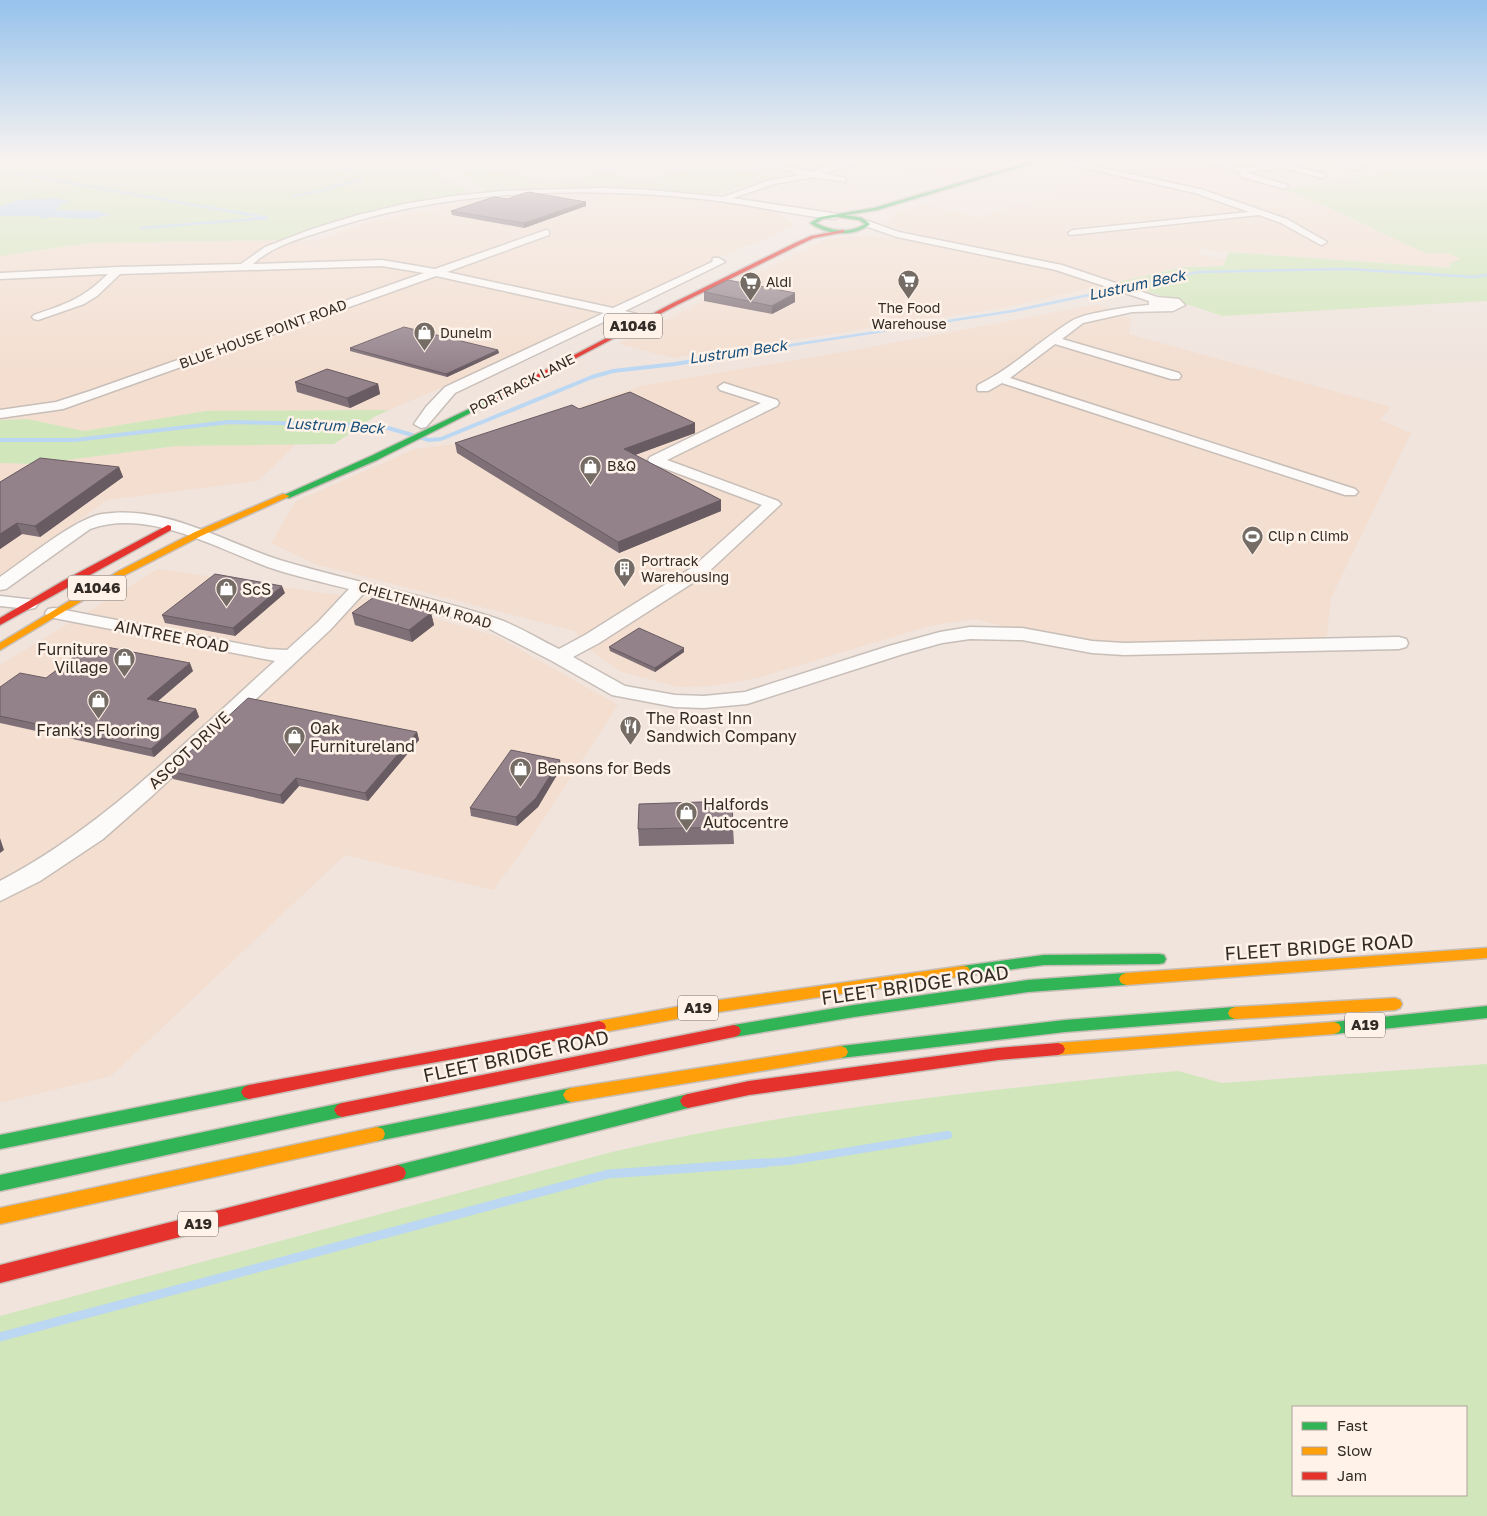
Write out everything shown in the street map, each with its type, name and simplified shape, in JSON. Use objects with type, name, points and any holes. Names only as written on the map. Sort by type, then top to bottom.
[{"type":"main road","name":"PORTRACK LANE","points":[[198,534],[346,471],[401,445],[422,428],[633,316],[797,237],[809,229]]},
{"type":"main road","name":"PORTRACK LANE","points":[[825,229],[846,231]]},
{"type":"main road","name":"PORTRACK LANE","points":[[294,480],[422,428],[534,379],[655,314],[813,237],[860,229]]},
{"type":"main road","name":"A1046","points":[[0,622],[113,556],[190,518]]},
{"type":"main road","name":"A1046","points":[[0,647],[122,573],[198,534]]},
{"type":"main road","name":"FLEET BRIDGE ROAD","points":[[0,1183],[356,1107],[709,1035],[854,1010],[1028,986],[1406,957],[1487,953]]},
{"type":"main road","name":"A19","points":[[1249,958],[1406,957]]},
{"type":"main road","name":"A19","points":[[0,1142],[392,1064],[698,1009],[1044,960],[1171,959]]},
{"type":"main road","name":"A19","points":[[0,1216],[354,1139],[580,1094],[729,1068],[924,1041],[1053,1027],[1310,1008],[1408,1004]]},
{"type":"main road","name":"A19","points":[[0,1274],[626,1115],[749,1088],[998,1054],[1143,1041],[1334,1028],[1487,1012]]},
{"type":"street","points":[[245,266],[252,258],[276,246],[323,229]]},
{"type":"street","points":[[883,229],[897,234]]},
{"type":"street","points":[[1073,233],[1113,229]]},
{"type":"street","points":[[1298,229],[1322,242]]},
{"type":"street","points":[[846,231],[897,234],[1058,267],[1138,293],[1158,303],[1079,322],[1002,379],[983,388]]},
{"type":"street","name":"BLUE HOUSE POINT ROAD","points":[[0,414],[48,408],[96,394],[546,233]]},
{"type":"street","name":"BLUE HOUSE POINT ROAD","points":[[524,241],[541,244]]},
{"type":"street","name":"PORTRACK LANE","points":[[422,428],[450,390],[720,262],[716,260]]},
{"type":"street","points":[[0,276],[118,270],[382,263],[434,272],[633,316]]},
{"type":"street","points":[[695,266],[707,268]]},
{"type":"street","points":[[40,312],[57,310],[80,302],[93,294],[118,270]]},
{"type":"street","points":[[1053,340],[1175,376]]},
{"type":"street","points":[[1002,379],[1350,492]]},
{"type":"street","points":[[559,657],[592,639],[699,571],[774,504],[655,460],[772,403],[724,387]]},
{"type":"street","name":"CHELTENHAM ROAD","points":[[0,585],[84,526],[103,519],[131,518],[172,526],[198,534],[276,564],[490,622],[559,657],[619,692],[648,698],[704,702],[747,698],[896,650],[940,638],[970,633],[1022,634],[1078,645],[1124,649],[1399,643]]},
{"type":"street","name":"ASCOT DRIVE","points":[[0,892],[32,875],[95,833],[145,790],[324,626],[360,586]]},
{"type":"street","points":[[0,601],[29,604]]},
{"type":"street","name":"AINTREE ROAD","points":[[54,613],[260,653],[291,656]]},
{"type":"shaded area","points":[[348,229],[787,229],[776,235],[718,257],[719,261],[493,366],[389,410],[206,411],[84,431],[27,419],[0,420],[0,256],[89,243],[315,241]]},
{"type":"shaded area","points":[[897,229],[1373,229],[1425,253],[1447,253],[1462,259],[1449,264],[1451,268],[1199,249],[1201,256],[1224,259],[1221,266],[1185,266],[1008,307],[673,358],[618,344],[823,240],[849,236],[893,238],[908,232]]},
{"type":"shaded area","points":[[1098,304],[1131,319],[1129,334],[1391,407],[1380,420],[1411,433],[1331,598],[1326,642],[1116,650],[1021,631],[976,619],[929,626],[757,678],[711,686],[678,687],[619,671],[585,646],[575,631],[315,564],[271,543],[296,501],[415,449],[477,441],[641,386],[860,349]]},
{"type":"shaded area","points":[[296,444],[258,481],[107,500],[0,576],[0,463],[36,464],[176,446]]},
{"type":"shaded area","points":[[158,569],[367,599],[496,636],[618,705],[523,850],[493,890],[345,855],[111,1076],[0,1103],[0,665]]},
{"type":"green space","points":[[0,229],[312,229],[282,240],[89,243],[0,256]]},
{"type":"green space","points":[[1373,229],[1487,229],[1487,301],[1223,316],[1118,282],[1185,267],[1223,266],[1229,252],[1451,268],[1449,263],[1461,259],[1447,253],[1425,253]]},
{"type":"green space","points":[[389,410],[374,417],[334,444],[176,446],[36,464],[0,463],[0,420],[27,419],[84,431],[206,411]]},
{"type":"green space","points":[[1487,1064],[1487,1516],[0,1516],[0,1316],[612,1152],[676,1138],[741,1125],[871,1105],[1178,1071],[1222,1083]]},
{"type":"building","points":[[728,280],[795,293],[772,306],[704,292]]},
{"type":"building","name":"Dunelm","points":[[404,327],[498,350],[446,374],[350,348]]},
{"type":"building","points":[[327,369],[378,384],[347,398],[295,382]]},
{"type":"building","name":"B&Q","points":[[630,392],[695,423],[624,449],[721,500],[618,542],[455,443],[572,405],[579,409]]},
{"type":"building","points":[[40,458],[119,467],[35,526],[17,523],[0,534],[0,482]]},
{"type":"building","name":"ScS","points":[[215,574],[282,586],[233,628],[162,615]]},
{"type":"building","points":[[374,597],[431,613],[409,630],[352,613]]},
{"type":"building","points":[[639,628],[684,648],[655,668],[609,647]]},
{"type":"building","points":[[91,644],[190,663],[147,699],[196,709],[151,749],[0,716],[0,687],[20,673],[46,678]]},
{"type":"building","points":[[248,698],[417,732],[365,793],[296,778],[280,795],[169,771]]},
{"type":"building","name":"Bensons for Beds","points":[[511,750],[560,760],[536,798],[516,817],[470,808]]},
{"type":"building","points":[[732,801],[733,827],[638,829],[639,804]]},
{"type":"waterway","name":"Lustrum Beck","points":[[740,353],[1013,311],[1198,272],[1349,269],[1473,277],[1487,275]]},
{"type":"waterway","name":"Lustrum Beck","points":[[0,440],[75,440],[229,422],[362,425],[385,427],[429,440],[441,439],[592,377],[613,371],[675,364],[747,352]]},
{"type":"waterway","points":[[747,1164],[789,1161],[948,1135]]},
{"type":"waterway","points":[[0,1337],[608,1174],[765,1163]]},
{"type":"traffic: fast","points":[[824,229],[848,232],[859,229]]},
{"type":"traffic: fast","points":[[286,496],[374,458],[492,400]]},
{"type":"traffic: fast","points":[[963,971],[1044,960],[1159,959]]},
{"type":"traffic: fast","points":[[734,1031],[854,1011],[1028,986],[1126,979]]},
{"type":"traffic: fast","points":[[1334,1028],[1487,1012]]},
{"type":"traffic: fast","points":[[841,1052],[1065,1026],[1235,1013]]},
{"type":"traffic: fast","points":[[0,1142],[249,1092]]},
{"type":"traffic: fast","points":[[377,1134],[571,1095]]},
{"type":"traffic: fast","points":[[398,1173],[688,1101]]},
{"type":"traffic: fast","points":[[0,1183],[342,1110]]},
{"type":"traffic: slow","points":[[0,647],[122,573],[198,534],[286,496]]},
{"type":"traffic: slow","points":[[1126,979],[1487,953]]},
{"type":"traffic: slow","points":[[599,1027],[698,1009],[963,971]]},
{"type":"traffic: slow","points":[[1235,1013],[1395,1004]]},
{"type":"traffic: slow","points":[[1058,1049],[1334,1028]]},
{"type":"traffic: slow","points":[[571,1095],[841,1052]]},
{"type":"traffic: slow","points":[[0,1216],[377,1134]]},
{"type":"traffic: jam","points":[[492,400],[675,304],[797,244],[813,237],[843,231]]},
{"type":"traffic: jam","points":[[0,622],[66,583],[168,528]]},
{"type":"traffic: jam","points":[[249,1092],[599,1027]]},
{"type":"traffic: jam","points":[[342,1110],[734,1031]]},
{"type":"traffic: jam","points":[[688,1101],[749,1088],[998,1054],[1058,1049]]},
{"type":"traffic: jam","points":[[0,1274],[398,1173]]},
{"type":"place","name":"The Food Warehouse","points":[[909,299]]},
{"type":"place","name":"Aldi","points":[[750,301]]},
{"type":"place","name":"Dunelm","points":[[424,352]]},
{"type":"place","name":"B&Q","points":[[591,485]]},
{"type":"place","name":"Clip n Climb","points":[[1252,555]]},
{"type":"place","name":"Portrack Warehousing","points":[[625,588]]},
{"type":"place","name":"ScS","points":[[226,608]]},
{"type":"place","name":"Furniture Village","points":[[124,677]]},
{"type":"place","name":"Frank's Flooring","points":[[98,720]]},
{"type":"place","name":"The Roast Inn Sandwich Company","points":[[630,746]]},
{"type":"place","name":"Oak Furnitureland","points":[[294,756]]},
{"type":"place","name":"Bensons for Beds","points":[[521,787]]},
{"type":"place","name":"Halfords Autocentre","points":[[687,832]]}]
